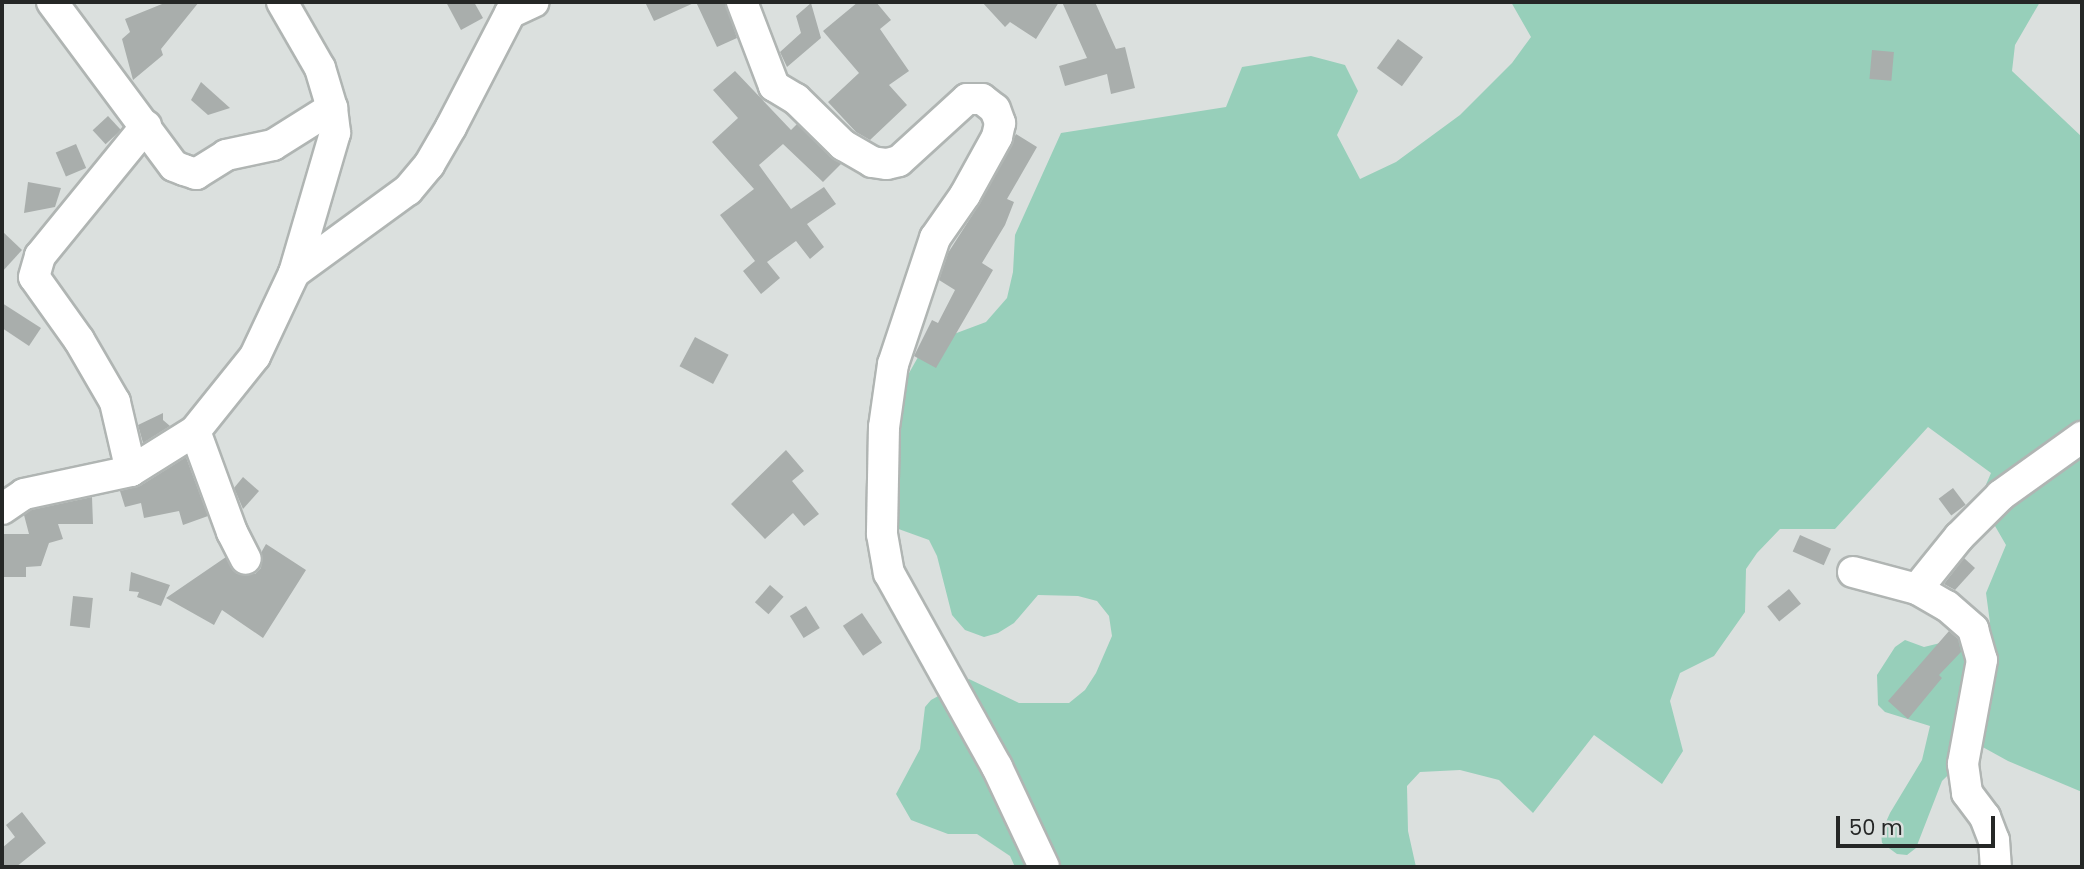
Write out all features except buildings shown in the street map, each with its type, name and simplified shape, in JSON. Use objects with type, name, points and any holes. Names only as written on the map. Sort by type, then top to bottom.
[{"type":"street","points":[[52,2],[174,166],[195,174],[226,155],[273,145],[332,108]]},
{"type":"street","points":[[2,509],[24,494],[131,471],[195,431],[255,356],[294,273],[335,134],[332,108],[320,68],[282,2]]},
{"type":"street","points":[[742,2],[774,86],[796,99],[843,145],[872,162],[887,164],[898,161],[967,99],[982,99],[995,109],[1000,123],[997,137],[965,195],[935,239],[893,364],[884,427],[882,534],[889,573],[998,767],[1044,867]]},
{"type":"street","points":[[294,273],[408,190],[422,173],[451,127],[514,5]]},
{"type":"street","points":[[131,471],[115,402],[79,340],[34,277],[40,256],[146,126]]},
{"type":"street","points":[[195,431],[232,532],[246,558]]},
{"type":"street","points":[[1917,589],[1959,537],[2001,495],[2082,437]]},
{"type":"street","points":[[1853,572],[1917,589],[1947,606],[1973,629],[1982,660],[1963,764],[1967,793],[1985,817],[1994,840],[1996,867]]},
{"type":"green space","points":[[1511,2],[2040,2],[2015,45],[2012,71],[2082,137],[2082,792],[2008,761],[1979,745],[1942,781],[1916,848],[1907,855],[1897,854],[1882,843],[1881,833],[1890,813],[1922,760],[1930,726],[1885,712],[1878,705],[1877,675],[1895,647],[1905,640],[1924,647],[1985,632],[1990,623],[1986,593],[2006,545],[1995,526],[1976,508],[1991,473],[1928,427],[1835,529],[1780,529],[1757,553],[1746,569],[1745,612],[1714,656],[1680,673],[1670,701],[1683,751],[1662,784],[1594,735],[1533,813],[1499,780],[1460,770],[1420,772],[1407,786],[1408,831],[1416,867],[1015,867],[1010,856],[977,834],[948,834],[911,820],[896,794],[920,749],[925,707],[931,700],[969,679],[1019,703],[1069,703],[1085,690],[1096,673],[1112,636],[1109,616],[1097,601],[1078,596],[1038,595],[1014,623],[998,633],[984,637],[965,630],[952,615],[937,556],[929,540],[893,527],[893,475],[904,382],[922,350],[930,343],[986,322],[1007,298],[1013,272],[1015,235],[1061,133],[1226,107],[1242,67],[1311,56],[1345,65],[1358,91],[1337,135],[1360,179],[1396,162],[1460,115],[1512,63],[1531,37]]}]
